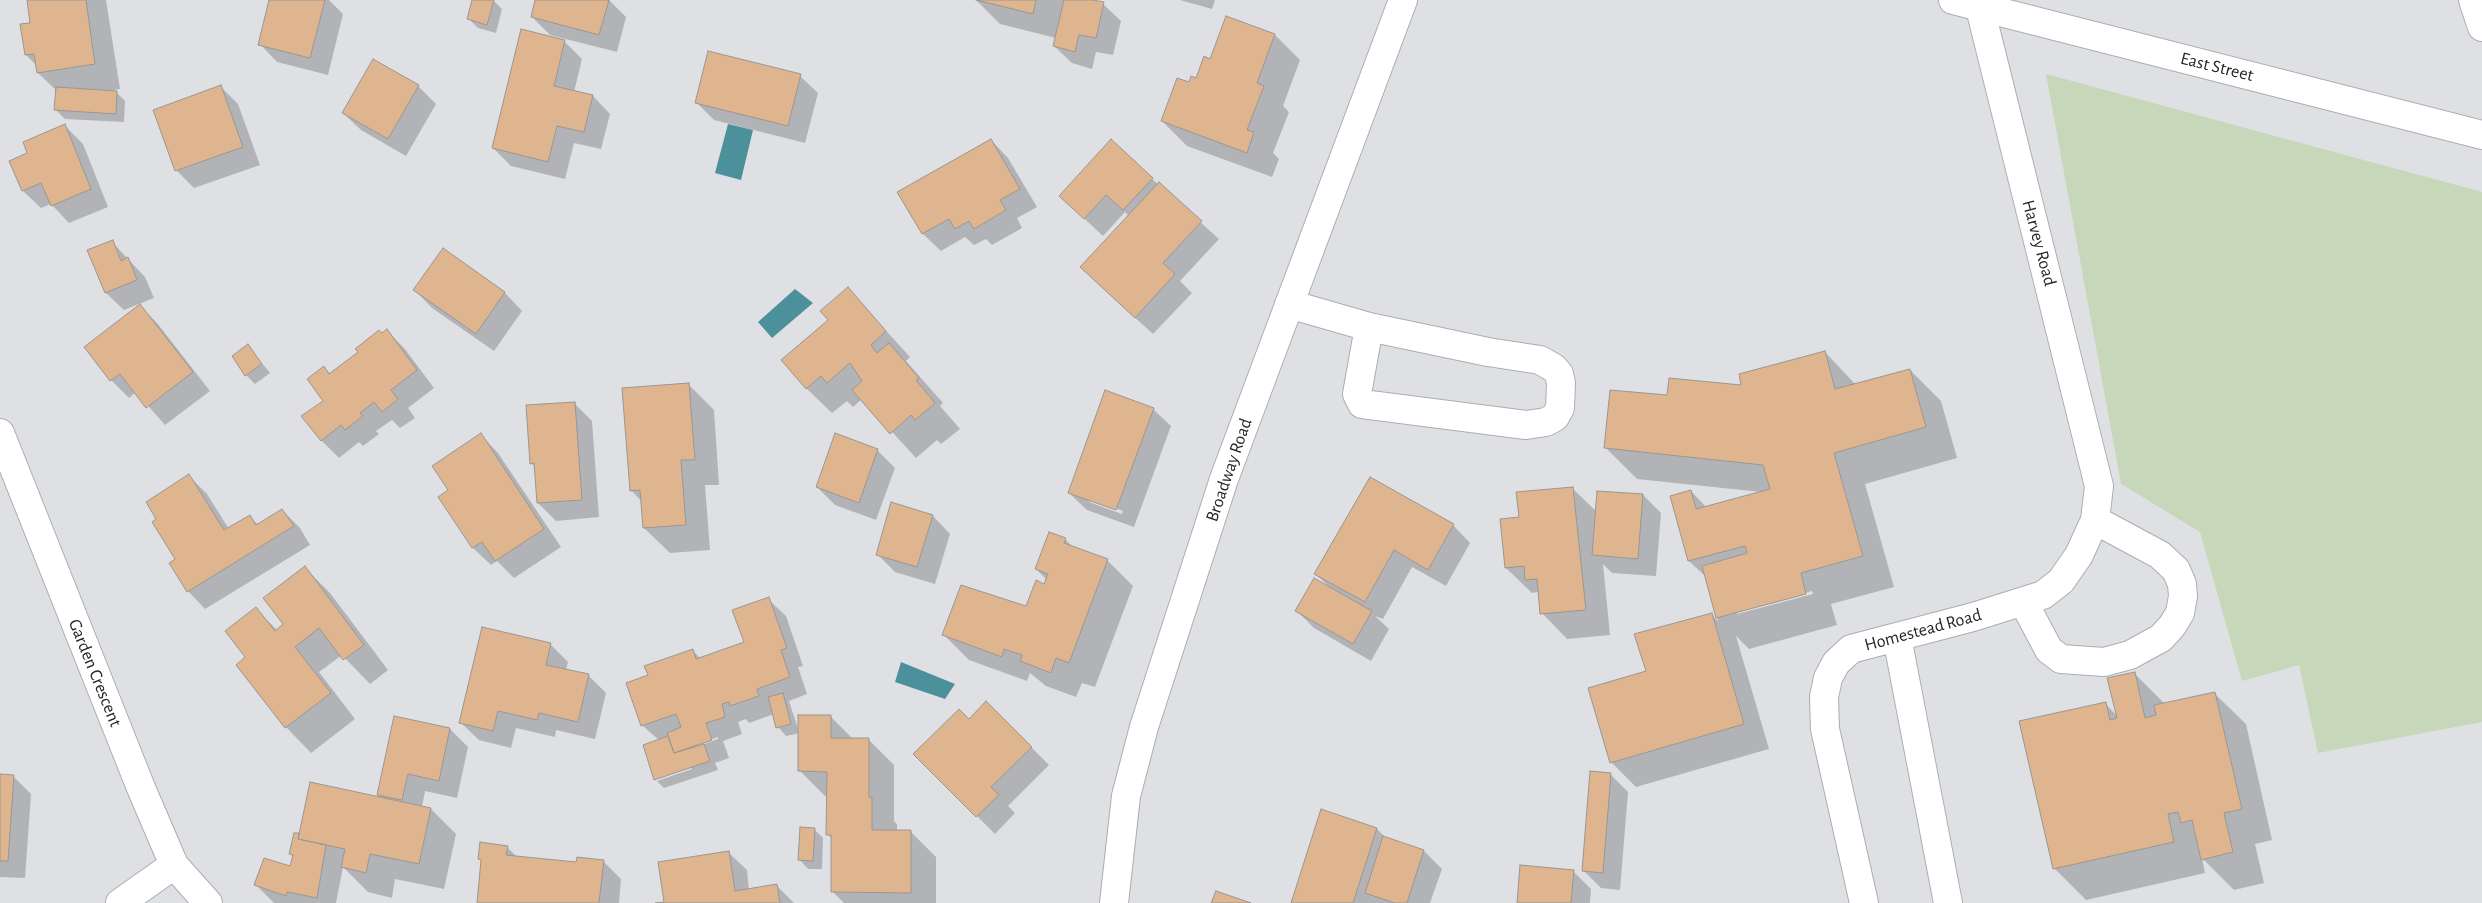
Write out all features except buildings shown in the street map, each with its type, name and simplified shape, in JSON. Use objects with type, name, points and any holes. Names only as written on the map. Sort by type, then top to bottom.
[{"type":"street","name":"Broadway Road","points":[[1384,48],[1386,0]]},
{"type":"street","name":"Broadway Road","points":[[1114,903],[1126,796],[1144,727],[1224,479],[1402,0]]},
{"type":"street","name":"East Street","points":[[1953,0],[1979,4],[2482,135]]},
{"type":"street","points":[[2472,0],[2482,27]]},
{"type":"street","name":"Harvey Road","points":[[1979,4],[2099,486]]},
{"type":"street","points":[[1290,304],[1369,327],[1488,352],[1540,360],[1554,368],[1559,374],[1561,383],[1560,408],[1555,417],[1546,422],[1526,425],[1362,404],[1357,394],[1369,327]]},
{"type":"street","name":"Garden Crescent","points":[[0,433],[141,788],[174,865],[208,903]]},
{"type":"street","name":"Homestead Road","points":[[1864,903],[1825,729],[1824,697],[1828,678],[1836,663],[1851,648],[2024,603],[2043,595],[2061,581],[2079,555],[2095,520],[2099,486]]},
{"type":"street","points":[[2024,603],[2049,650],[2061,659],[2104,662],[2130,655],[2161,638],[2172,626],[2180,612],[2183,596],[2182,584],[2176,570],[2160,555],[2095,520]]},
{"type":"street","points":[[1897,637],[1948,903]]},
{"type":"street","points":[[120,903],[174,865]]},
{"type":"green space","points":[[2046,74],[2482,192],[2482,722],[2318,753],[2299,665],[2242,681],[2200,532],[2121,484]]},
{"type":"water","points":[[728,124],[753,130],[741,180],[715,173]]},
{"type":"water","points":[[795,289],[813,303],[772,338],[758,322]]},
{"type":"water","points":[[901,662],[955,684],[945,699],[895,682]]}]
